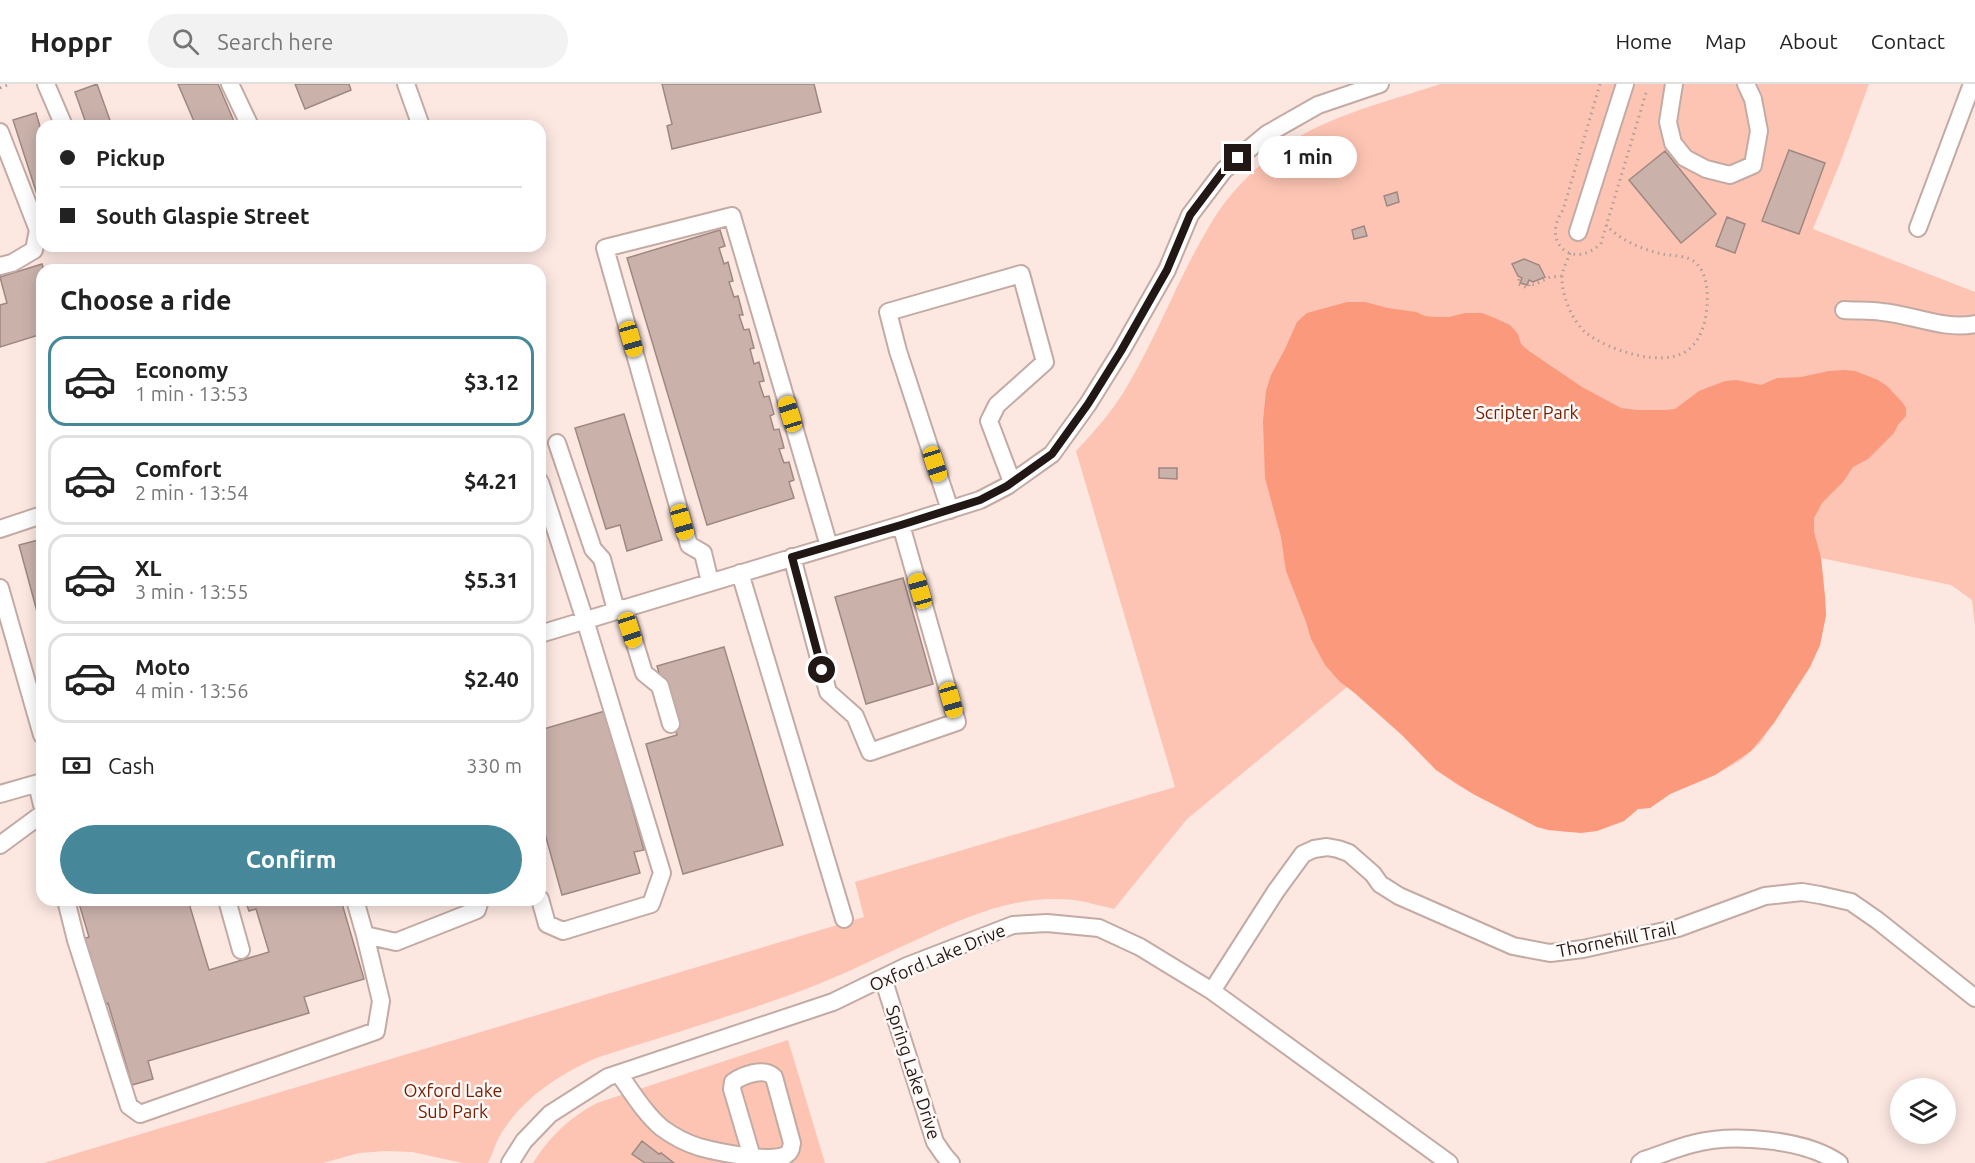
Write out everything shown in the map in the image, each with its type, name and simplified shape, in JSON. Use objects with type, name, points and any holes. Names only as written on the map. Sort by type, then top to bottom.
[{"type":"street","points":[[46,84],[61,120]]},
{"type":"street","points":[[230,84],[247,120]]},
{"type":"street","points":[[406,84],[419,120]]},
{"type":"street","points":[[546,632],[950,510],[980,500],[1012,482],[1052,454],[1088,404],[1167,270],[1190,215],[1224,170],[1267,135],[1318,105],[1380,84]]},
{"type":"street","points":[[1578,232],[1626,84]]},
{"type":"street","points":[[1674,84],[1668,122],[1673,143],[1686,158],[1706,169],[1730,175],[1753,165],[1757,143],[1759,131],[1753,99],[1746,84]]},
{"type":"street","points":[[1918,228],[1972,84]]},
{"type":"street","points":[[1,139],[36,226]]},
{"type":"street","points":[[711,582],[702,553],[689,545],[605,248],[732,216],[829,546]]},
{"type":"street","points":[[0,266],[12,263],[34,250],[36,240]]},
{"type":"street","points":[[950,510],[898,351],[888,312],[1021,274],[1045,362],[997,405],[989,421],[1012,482]]},
{"type":"street","points":[[1844,310],[1884,312],[1937,324],[1961,326],[1975,324]]},
{"type":"street","points":[[557,443],[592,549],[602,559],[644,673],[660,686],[671,724]]},
{"type":"street","points":[[542,906],[547,924],[563,931],[651,904],[662,873],[546,500]]},
{"type":"street","points":[[0,529],[36,517]]},
{"type":"street","points":[[792,557],[828,692],[855,716],[870,752],[957,722],[901,525]]},
{"type":"street","points":[[740,573],[844,919]]},
{"type":"street","points":[[0,588],[36,714]]},
{"type":"street","points":[[0,794],[36,784]]},
{"type":"street","points":[[0,845],[36,818]]},
{"type":"street","name":"Thornehill Trail","points":[[1212,991],[1276,891],[1303,854],[1327,847],[1349,853],[1373,874],[1380,884],[1399,896],[1513,946],[1550,953],[1583,949],[1678,928],[1765,896],[1802,892],[1851,902],[1975,998]]},
{"type":"street","points":[[68,906],[76,940],[129,1106],[140,1114],[376,1031],[381,1001],[357,906]]},
{"type":"street","points":[[229,906],[241,950]]},
{"type":"street","points":[[365,935],[396,942],[477,910],[478,906]]},
{"type":"street","name":"Oxford Lake Drive","points":[[510,1163],[524,1141],[550,1114],[608,1077],[833,1002],[906,966],[1013,925],[1047,923],[1100,928],[1140,947],[1212,991],[1449,1163]]},
{"type":"street","name":"Spring Lake Drive","points":[[883,978],[935,1142],[951,1163]]},
{"type":"street","points":[[619,1074],[662,1128],[699,1147],[752,1157],[785,1155],[791,1150],[792,1143],[774,1077],[770,1073],[764,1071],[738,1078],[733,1082],[732,1089],[752,1157]]},
{"type":"street","points":[[1640,1163],[1694,1143],[1738,1138],[1798,1145],[1839,1163]]},
{"type":"path","points":[[0,88],[10,84]]},
{"type":"path","points":[[1570,253],[1562,276],[1563,290],[1570,311],[1584,331],[1605,345],[1628,353],[1649,357],[1670,357],[1687,351],[1699,338],[1707,307],[1704,275],[1695,262],[1624,241],[1606,225]]},
{"type":"path","points":[[1519,279],[1518,284],[1528,288],[1530,283],[1534,285],[1550,277],[1562,276]]},
{"type":"green space","name":"Scripter Park","points":[[1440,84],[1869,84],[1813,229],[1975,292],[1975,625],[1972,600],[1951,585],[1821,558],[1826,615],[1820,645],[1810,667],[1760,743],[1741,760],[1715,775],[1670,794],[1650,808],[1638,809],[1624,821],[1597,831],[1566,832],[1537,827],[1459,786],[1436,770],[1402,735],[1347,687],[1187,819],[1114,909],[1074,900],[1052,899],[1031,900],[991,909],[806,989],[599,1057],[570,1071],[530,1099],[508,1123],[488,1163],[463,1163],[412,1152],[385,1151],[359,1153],[323,1163],[44,1163],[864,917],[855,882],[1175,787],[1076,451],[1124,392],[1199,244],[1217,214],[1243,182],[1284,146],[1320,126],[1360,110]]},
{"type":"green space","name":"Oxford Lake Sub Park","points":[[788,1040],[825,1163],[533,1163],[561,1128],[597,1103]]},
{"type":"shaded area","points":[[1347,302],[1365,302],[1434,317],[1482,313],[1510,325],[1518,334],[1521,344],[1529,351],[1582,387],[1621,408],[1675,409],[1699,391],[1725,381],[1736,380],[1761,385],[1777,378],[1801,377],[1845,370],[1855,371],[1878,380],[1902,402],[1906,408],[1906,416],[1894,433],[1868,459],[1853,467],[1843,482],[1822,503],[1814,518],[1814,532],[1821,558],[1826,615],[1820,645],[1810,667],[1774,723],[1751,751],[1715,775],[1670,794],[1650,808],[1638,809],[1624,821],[1597,831],[1581,833],[1548,830],[1537,827],[1473,794],[1436,770],[1402,735],[1340,682],[1325,665],[1311,639],[1286,571],[1281,537],[1265,478],[1263,421],[1266,391],[1271,375],[1297,322],[1307,313]]},
{"type":"building","points":[[97,84],[110,120],[85,120],[75,92]]},
{"type":"building","points":[[178,84],[218,84],[233,120],[193,120]]},
{"type":"building","points":[[295,84],[349,84],[351,90],[305,109]]},
{"type":"building","points":[[662,84],[814,84],[821,112],[672,149],[667,126],[672,124]]},
{"type":"building","points":[[36,113],[38,120],[36,120],[36,191],[13,120]]},
{"type":"building","points":[[1789,150],[1825,163],[1799,234],[1762,221]]},
{"type":"building","points":[[1665,151],[1716,214],[1681,243],[1629,180]]},
{"type":"building","points":[[1397,192],[1399,202],[1387,206],[1384,196]]},
{"type":"building","points":[[1727,217],[1745,224],[1735,253],[1716,246]]},
{"type":"building","points":[[1364,226],[1367,236],[1354,239],[1352,230]]},
{"type":"building","points":[[720,230],[725,246],[719,248],[724,264],[728,262],[733,281],[729,282],[734,297],[738,296],[743,315],[739,315],[744,330],[749,329],[754,348],[750,349],[754,364],[759,362],[764,381],[759,382],[764,397],[769,396],[774,414],[770,416],[774,430],[779,429],[784,448],[779,449],[784,463],[789,462],[794,480],[789,482],[794,498],[707,525],[627,258]]},
{"type":"building","points":[[1524,259],[1539,265],[1545,277],[1533,282],[1529,280],[1527,285],[1520,283],[1522,278],[1518,276],[1512,264]]},
{"type":"building","points":[[36,266],[36,336],[0,347],[0,305],[7,303],[0,277]]},
{"type":"building","points":[[624,414],[662,540],[627,551],[620,525],[606,529],[575,428]]},
{"type":"building","points":[[1159,468],[1177,468],[1177,479],[1159,478]]},
{"type":"building","points":[[36,541],[36,608],[19,545]]},
{"type":"building","points":[[903,578],[933,684],[866,704],[835,597]]},
{"type":"building","points":[[724,647],[783,845],[683,874],[646,744],[677,735],[657,666]]},
{"type":"building","points":[[605,711],[644,850],[634,852],[640,873],[562,895],[546,838],[546,728]]},
{"type":"building","points":[[80,906],[190,906],[209,970],[269,952],[256,909],[249,911],[247,906],[343,906],[364,979],[304,997],[309,1013],[148,1061],[153,1079],[132,1085],[108,1003],[100,1006],[80,940],[89,937]]},
{"type":"building","points":[[642,1141],[674,1163],[645,1163],[632,1154]]},
{"type":"route","points":[[822,670],[792,557],[980,500],[1007,486],[1052,454],[1088,404],[1121,351],[1167,270],[1190,215],[1224,170],[1238,158]]}]
